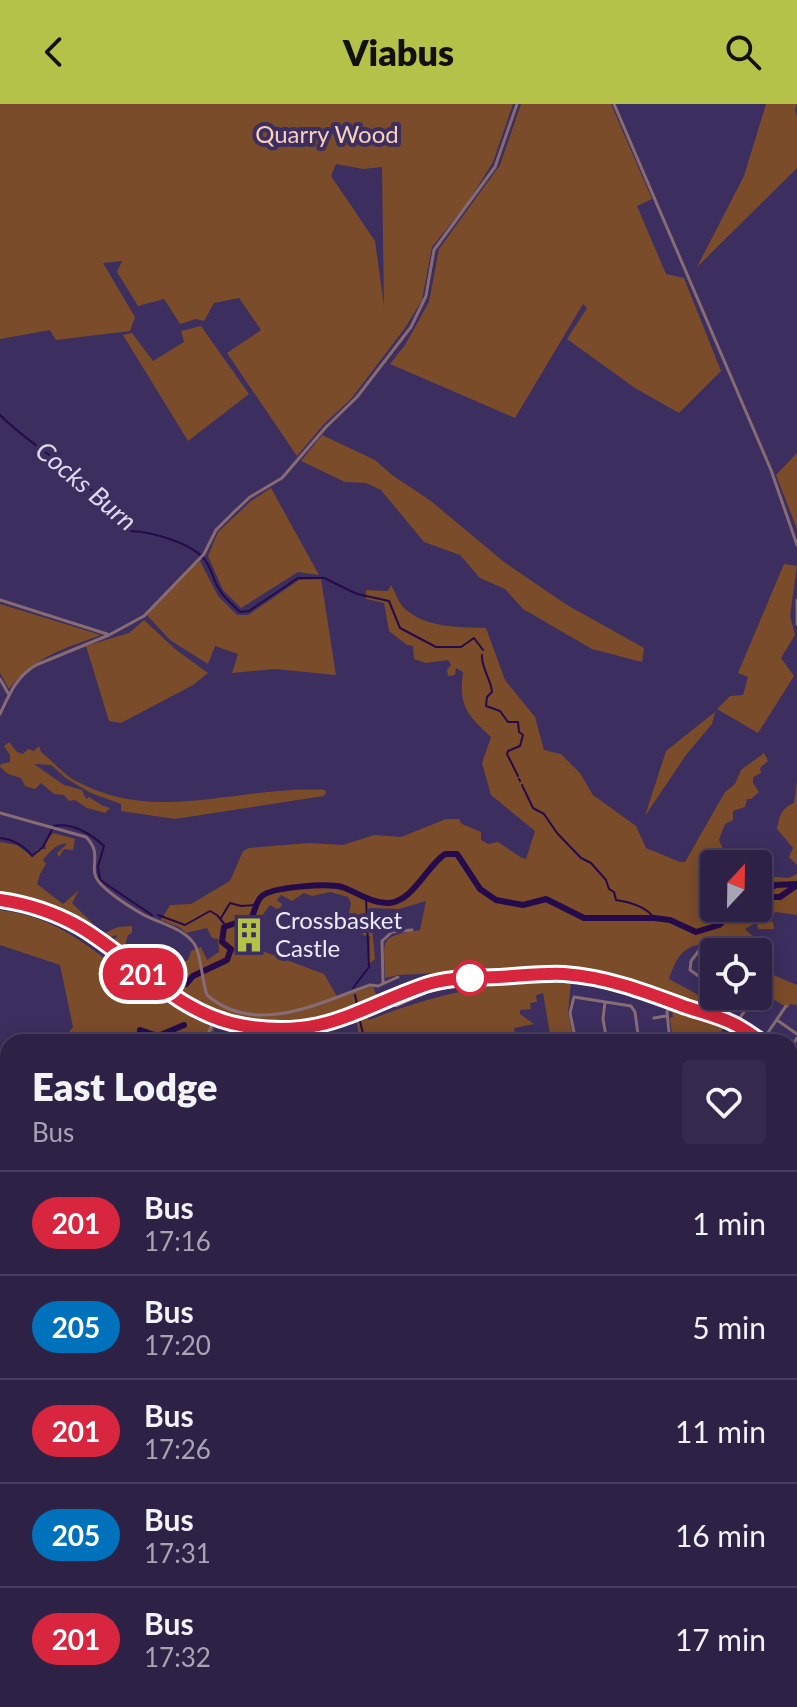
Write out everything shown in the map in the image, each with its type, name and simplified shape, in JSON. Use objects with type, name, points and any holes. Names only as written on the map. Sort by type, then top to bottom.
[{"type":"highway","points":[[0,903],[73,929],[168,1000],[213,1022],[266,1034]]},
{"type":"highway","points":[[0,903],[37,908],[67,920],[178,1000],[210,1016],[286,1034]]},
{"type":"highway","points":[[246,1026],[309,1028],[339,1021],[386,1000]]},
{"type":"main road","points":[[386,1000],[427,984],[458,978],[563,974],[612,981],[736,1025],[750,1034]]},
{"type":"street","points":[[0,714],[24,672],[109,635],[144,616],[199,560],[216,530],[250,497],[282,478],[357,397],[411,327],[426,296],[434,250],[495,167],[517,104]]},
{"type":"street","points":[[614,104],[771,470],[797,545]]},
{"type":"street","points":[[0,600],[109,635]]},
{"type":"street","points":[[797,600],[797,624]]},
{"type":"street","points":[[0,679],[9,694]]},
{"type":"street","points":[[0,813],[82,835],[92,843],[96,852],[96,875],[102,885],[141,913],[179,931],[192,942],[197,949],[207,995],[213,1001],[263,1017],[306,1008],[398,977]]},
{"type":"street","points":[[383,982],[382,941],[392,932],[412,930]]},
{"type":"street","points":[[699,950],[690,964],[690,970],[700,977]]},
{"type":"street","points":[[378,986],[386,1000]]},
{"type":"street","points":[[574,1034],[570,1013],[573,998],[634,1008],[638,1034]]},
{"type":"street","points":[[669,1034],[667,1016],[670,1001]]},
{"type":"street","points":[[605,1002],[606,1034]]},
{"type":"street","points":[[767,1034],[786,1008]]},
{"type":"street","points":[[729,1034],[746,1010]]},
{"type":"street","points":[[654,1018],[667,1016]]},
{"type":"street","points":[[777,1020],[794,1034]]},
{"type":"street","points":[[208,1034],[213,1022]]},
{"type":"green space","name":"Quarry Wood","points":[[0,104],[513,104],[493,162],[468,202],[432,247],[422,300],[405,328],[351,399],[324,424],[297,456],[227,353],[261,330],[239,298],[214,303],[204,321],[196,319],[180,324],[164,299],[138,306],[117,272],[122,261],[103,263],[135,317],[130,331],[56,340],[50,330],[0,339]],"holes":[[[336,164],[363,169],[382,167],[384,306],[375,241],[331,176]]]},
{"type":"green space","points":[[521,104],[611,104],[652,199],[637,206],[666,274],[684,278],[721,371],[679,413],[635,388],[567,339],[587,308],[583,304],[515,418],[390,364],[405,345],[429,302],[439,249],[500,165]]},
{"type":"green space","points":[[766,104],[797,104],[797,168],[697,267],[744,176]]},
{"type":"green space","points":[[201,326],[249,394],[188,441],[123,335],[132,333],[153,361],[184,342],[181,331]]},
{"type":"green space","points":[[322,435],[375,460],[431,501],[504,562],[567,605],[644,648],[642,662],[592,649],[523,609],[505,589],[480,578],[460,555],[424,542],[381,490],[366,483],[345,482],[301,461]]},
{"type":"green space","points":[[797,453],[797,529],[776,475]]},
{"type":"green space","points":[[271,488],[319,575],[298,572],[241,608],[223,590],[208,556],[218,532],[251,501]]},
{"type":"green space","points":[[200,561],[218,596],[237,615],[248,615],[299,580],[321,579],[336,675],[275,669],[232,673],[238,654],[215,646],[208,664],[170,640],[147,615]]},
{"type":"green space","points":[[784,564],[797,566],[790,616],[795,635],[781,658],[794,676],[758,733],[717,709],[730,696],[743,695],[748,677],[738,673]]},
{"type":"green space","points":[[391,585],[404,608],[432,623],[486,628],[505,680],[535,717],[544,750],[561,754],[580,773],[593,795],[636,826],[646,848],[685,862],[725,792],[735,784],[741,770],[764,753],[768,761],[760,768],[761,773],[753,777],[759,792],[747,799],[745,807],[733,811],[733,820],[725,824],[719,840],[723,850],[700,850],[700,922],[757,922],[745,929],[755,938],[700,938],[700,944],[687,949],[677,960],[669,979],[700,996],[700,1008],[620,980],[568,972],[466,975],[457,972],[385,978],[386,942],[397,935],[420,930],[426,901],[399,909],[370,908],[375,959],[369,964],[370,936],[363,935],[360,922],[348,919],[351,903],[348,897],[330,892],[312,896],[304,893],[292,901],[281,895],[277,900],[281,907],[277,909],[270,905],[256,924],[238,928],[237,938],[246,948],[257,949],[324,974],[338,998],[373,986],[378,1000],[323,1022],[276,1025],[208,1009],[167,989],[163,984],[176,967],[188,960],[191,951],[201,947],[207,960],[219,952],[218,939],[212,938],[207,928],[186,933],[161,920],[170,905],[191,904],[230,881],[243,851],[249,848],[309,843],[343,845],[374,835],[401,837],[446,819],[459,819],[462,824],[481,832],[481,840],[488,844],[498,842],[526,859],[535,831],[491,795],[482,763],[491,737],[466,709],[462,694],[463,672],[456,668],[455,675],[448,676],[447,670],[451,665],[448,660],[426,663],[414,659],[413,646],[389,631],[384,603],[366,599],[366,590],[388,591]]},
{"type":"green space","points":[[0,604],[101,635],[39,662],[9,689],[0,673]]},
{"type":"green space","points":[[144,620],[175,649],[208,673],[193,685],[121,723],[109,721],[86,646],[129,633]]},
{"type":"green space","points":[[715,712],[712,724],[686,755],[645,816],[666,751]]},
{"type":"green space","points":[[9,742],[23,754],[39,746],[41,752],[74,780],[105,793],[136,800],[167,802],[293,790],[325,790],[326,793],[324,796],[175,819],[121,811],[121,804],[91,793],[51,765],[34,764],[64,785],[82,790],[86,799],[89,797],[110,808],[105,813],[87,808],[75,800],[69,801],[64,795],[54,794],[41,783],[35,789],[25,786],[21,778],[8,774],[0,767],[10,762],[10,755],[4,746]]},
{"type":"green space","points":[[797,781],[797,865],[789,857],[793,848],[777,829],[781,813],[794,803]]},
{"type":"green space","points":[[53,833],[75,839],[73,850],[64,849],[59,857],[57,853],[67,844],[63,844],[51,851],[43,860],[46,864],[37,884],[63,904],[79,890],[72,903],[103,934],[118,927],[132,926],[124,949],[115,948],[113,940],[116,935],[105,940],[55,912],[0,897],[0,842],[17,845],[33,857],[37,849],[46,849],[45,843]]},
{"type":"green space","points":[[797,874],[797,915],[776,912],[772,914],[772,877],[789,878]]},
{"type":"green space","points":[[0,910],[50,924],[154,994],[214,1028],[213,1032],[222,1034],[67,1034],[73,1027],[60,965],[0,945]]},
{"type":"green space","points":[[757,922],[773,922],[774,929],[758,929]]},
{"type":"green space","points":[[772,974],[797,985],[797,1005],[790,1004],[788,1008],[772,998]]},
{"type":"green space","points":[[558,978],[619,985],[626,990],[571,982],[568,1013],[572,1034],[550,1034],[543,993],[536,995],[537,1002],[530,1003],[531,1009],[520,1010],[520,1014],[534,1024],[514,1028],[515,1034],[359,1034],[356,1017],[365,1013],[369,1020],[417,1003],[484,987]]},
{"type":"green space","points":[[672,1007],[677,1008],[726,1025],[719,1034],[672,1034],[670,1018],[673,1017],[669,1012]]},
{"type":"waterway","name":"Cocks Burn","points":[[0,415],[69,469],[131,531],[171,540],[199,554],[207,563],[221,592],[240,612],[249,611],[298,578],[324,578],[357,594],[389,601],[400,628],[436,647],[461,647],[474,638],[483,650]]},
{"type":"waterway","name":"Cocks Burn","points":[[482,655],[492,692],[487,697],[486,706],[500,711],[508,722],[518,722],[519,732],[523,735],[520,746],[507,754],[518,776]]},
{"type":"waterway","name":"Cocks Burn","points":[[522,785],[533,808],[544,814],[581,858],[591,863],[606,880],[616,900],[632,903],[654,918]]},
{"type":"waterway","points":[[0,838],[18,844],[32,856],[43,847],[54,826],[81,830],[104,846],[98,866],[100,880],[152,915]]},
{"type":"waterway","points":[[186,984],[193,976],[227,960],[231,949],[222,942],[224,927],[251,918],[262,896],[277,890],[325,885],[342,887],[377,902],[398,901],[413,890],[445,854],[457,854],[480,889],[496,900],[523,905],[546,899],[584,918],[654,918],[670,920],[696,932],[722,922]]},
{"type":"waterway","points":[[772,887],[797,884]]},
{"type":"waterway","points":[[772,897],[780,897],[797,885]]},
{"type":"waterway","points":[[353,988],[369,967],[366,898]]},
{"type":"waterway","points":[[221,918],[230,903],[256,905]]},
{"type":"waterway","points":[[158,915],[185,925],[210,911],[226,926]]},
{"type":"waterway","points":[[355,995],[358,1009]]},
{"type":"waterway","points":[[359,1017],[363,1034]]},
{"type":"waterway","points":[[163,1034],[184,1025]]},
{"type":"waterway","points":[[140,1034],[140,1030],[152,1034]]},
{"type":"bus line","name":"201","points":[[0,900],[37,908],[67,920],[178,1000],[222,1021],[246,1026],[293,1029],[323,1025],[359,1014],[427,984],[458,978],[563,974],[634,987],[731,1022],[750,1034]]},
{"type":"place","name":"Crossbasket Castle","points":[[249,935]]}]
